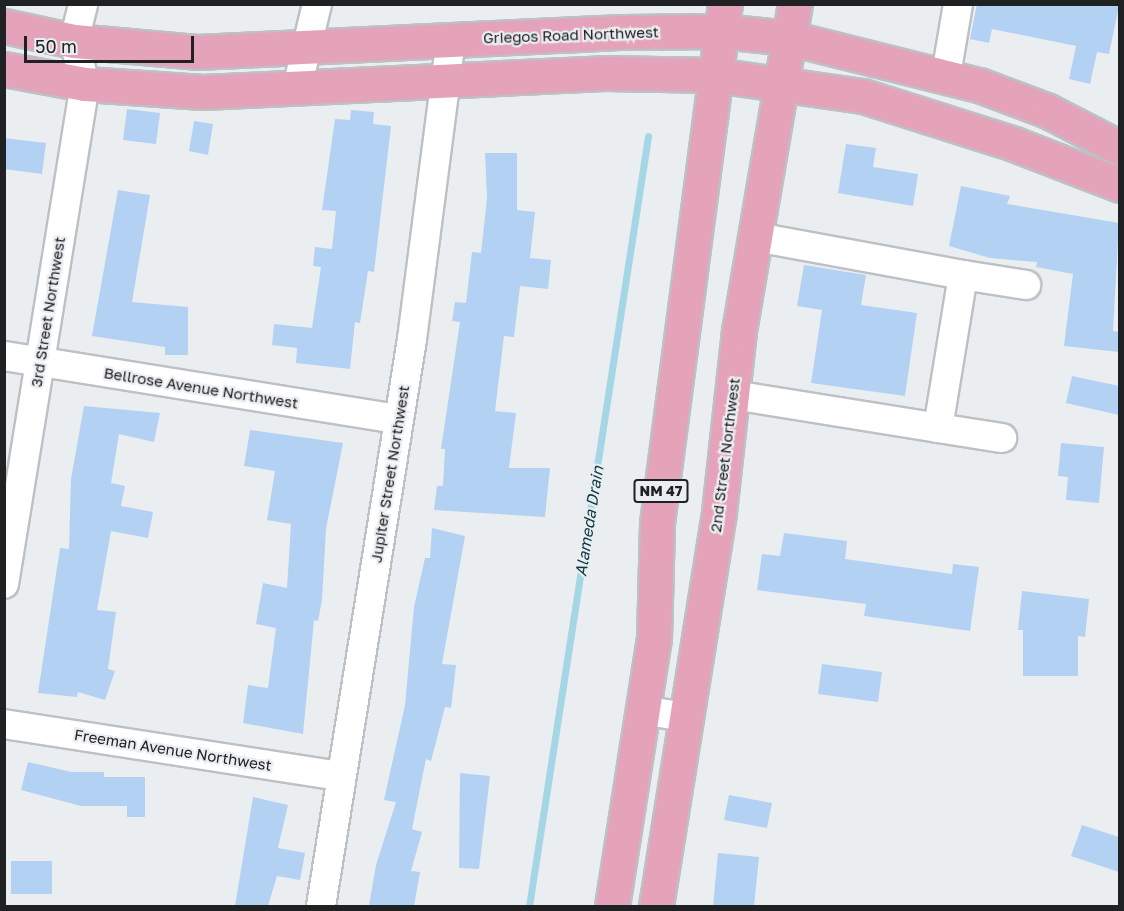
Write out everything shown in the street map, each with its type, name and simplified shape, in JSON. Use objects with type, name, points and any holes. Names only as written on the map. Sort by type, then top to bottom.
[{"type":"main road","name":"2nd Street Northwest","points":[[656,906],[684,717],[705,610],[755,237],[795,4]]},
{"type":"main road","name":"Griegos Road Northwest","points":[[4,26],[74,41],[197,52],[303,50],[723,18],[790,38],[946,75],[1048,111],[1119,148]]},
{"type":"main road","name":"NM 47","points":[[612,906],[654,639],[657,523],[723,18]]},
{"type":"main road","points":[[4,69],[85,84],[203,92],[604,73],[715,75],[863,96],[935,117],[1119,185]]},
{"type":"street","points":[[74,41],[83,4]]},
{"type":"street","points":[[297,88],[303,50],[317,4]]},
{"type":"street","points":[[946,75],[958,4]]},
{"type":"street","name":"Jupiter Street Northwest","points":[[321,906],[398,419],[451,40]]},
{"type":"street","name":"3rd Street Northwest","points":[[4,584],[85,84],[74,41]]},
{"type":"street","points":[[755,237],[1026,285]]},
{"type":"street","points":[[938,428],[963,275]]},
{"type":"street","name":"Bellrose Avenue Northwest","points":[[4,356],[398,419]]},
{"type":"street","points":[[733,395],[1002,438]]},
{"type":"street","points":[[643,710],[684,717]]},
{"type":"street","name":"Freeman Avenue Northwest","points":[[4,724],[341,776]]},
{"type":"building","points":[[977,4],[1119,4],[1119,6],[1109,54],[1097,52],[1090,84],[1069,79],[1076,46],[992,29],[989,43],[970,39]]},
{"type":"building","points":[[127,109],[160,113],[156,144],[123,140]]},
{"type":"building","points":[[351,110],[374,112],[373,124],[391,126],[374,272],[368,271],[360,323],[355,322],[350,369],[296,363],[297,348],[272,345],[274,324],[312,328],[321,267],[313,266],[315,247],[332,249],[336,211],[322,210],[335,119],[350,120]]},
{"type":"building","points":[[194,121],[213,124],[208,155],[189,151]]},
{"type":"building","points":[[4,138],[46,143],[42,174],[4,169]]},
{"type":"building","points":[[846,144],[876,148],[873,167],[918,174],[913,206],[838,193]]},
{"type":"building","points":[[485,153],[517,153],[517,210],[535,212],[530,258],[551,260],[548,289],[520,286],[514,337],[504,336],[495,411],[516,413],[509,468],[550,468],[545,517],[434,510],[437,486],[443,486],[445,449],[441,449],[460,322],[452,321],[455,302],[466,303],[472,252],[481,253],[487,198]]},
{"type":"building","points":[[961,186],[1010,196],[1007,204],[1119,223],[1113,331],[1119,332],[1119,352],[1064,346],[1073,274],[1036,267],[1037,262],[990,258],[949,246]]},
{"type":"building","points":[[118,190],[150,195],[132,302],[188,307],[188,355],[165,355],[165,347],[92,336]]},
{"type":"building","points":[[804,265],[866,275],[861,305],[917,313],[905,396],[811,383],[822,310],[797,306]]},
{"type":"building","points":[[1072,376],[1119,386],[1119,415],[1066,403]]},
{"type":"building","points":[[84,406],[160,413],[154,442],[119,434],[111,483],[125,486],[121,506],[153,512],[148,538],[111,531],[97,610],[116,612],[108,669],[115,671],[105,700],[78,692],[77,697],[38,693],[60,548],[69,549],[71,479]]},
{"type":"building","points":[[250,430],[343,443],[326,529],[322,600],[318,621],[314,620],[303,734],[243,723],[248,685],[268,688],[276,628],[256,624],[263,583],[287,588],[291,524],[267,520],[275,471],[244,466]]},
{"type":"building","points":[[1061,443],[1104,447],[1099,503],[1066,500],[1068,477],[1058,476]]},
{"type":"building","points":[[432,528],[465,536],[442,664],[456,665],[451,708],[445,707],[431,761],[426,759],[412,829],[422,832],[411,871],[420,872],[414,906],[369,906],[376,865],[396,802],[384,800],[405,705],[414,607],[425,558],[430,558]]},
{"type":"building","points":[[784,533],[847,541],[845,559],[952,574],[953,564],[979,567],[970,631],[864,616],[866,604],[757,590],[762,554],[780,556]]},
{"type":"building","points":[[1022,591],[1089,599],[1085,637],[1078,636],[1078,676],[1023,676],[1023,630],[1018,630]]},
{"type":"building","points":[[822,664],[882,672],[878,702],[818,694]]},
{"type":"building","points":[[28,762],[72,772],[104,772],[104,777],[145,777],[145,817],[127,817],[127,806],[81,806],[21,790]]},
{"type":"building","points":[[460,773],[490,776],[479,869],[459,868]]},
{"type":"building","points":[[729,795],[772,803],[767,828],[724,820]]},
{"type":"building","points":[[253,797],[288,805],[278,848],[305,853],[300,880],[277,876],[268,906],[235,906]]},
{"type":"building","points":[[1082,825],[1119,837],[1119,872],[1071,856]]},
{"type":"building","points":[[718,853],[759,857],[754,906],[713,906]]},
{"type":"building","points":[[11,861],[52,861],[52,894],[11,894]]},
{"type":"waterway","name":"Alameda Drain","points":[[529,906],[648,136]]}]
